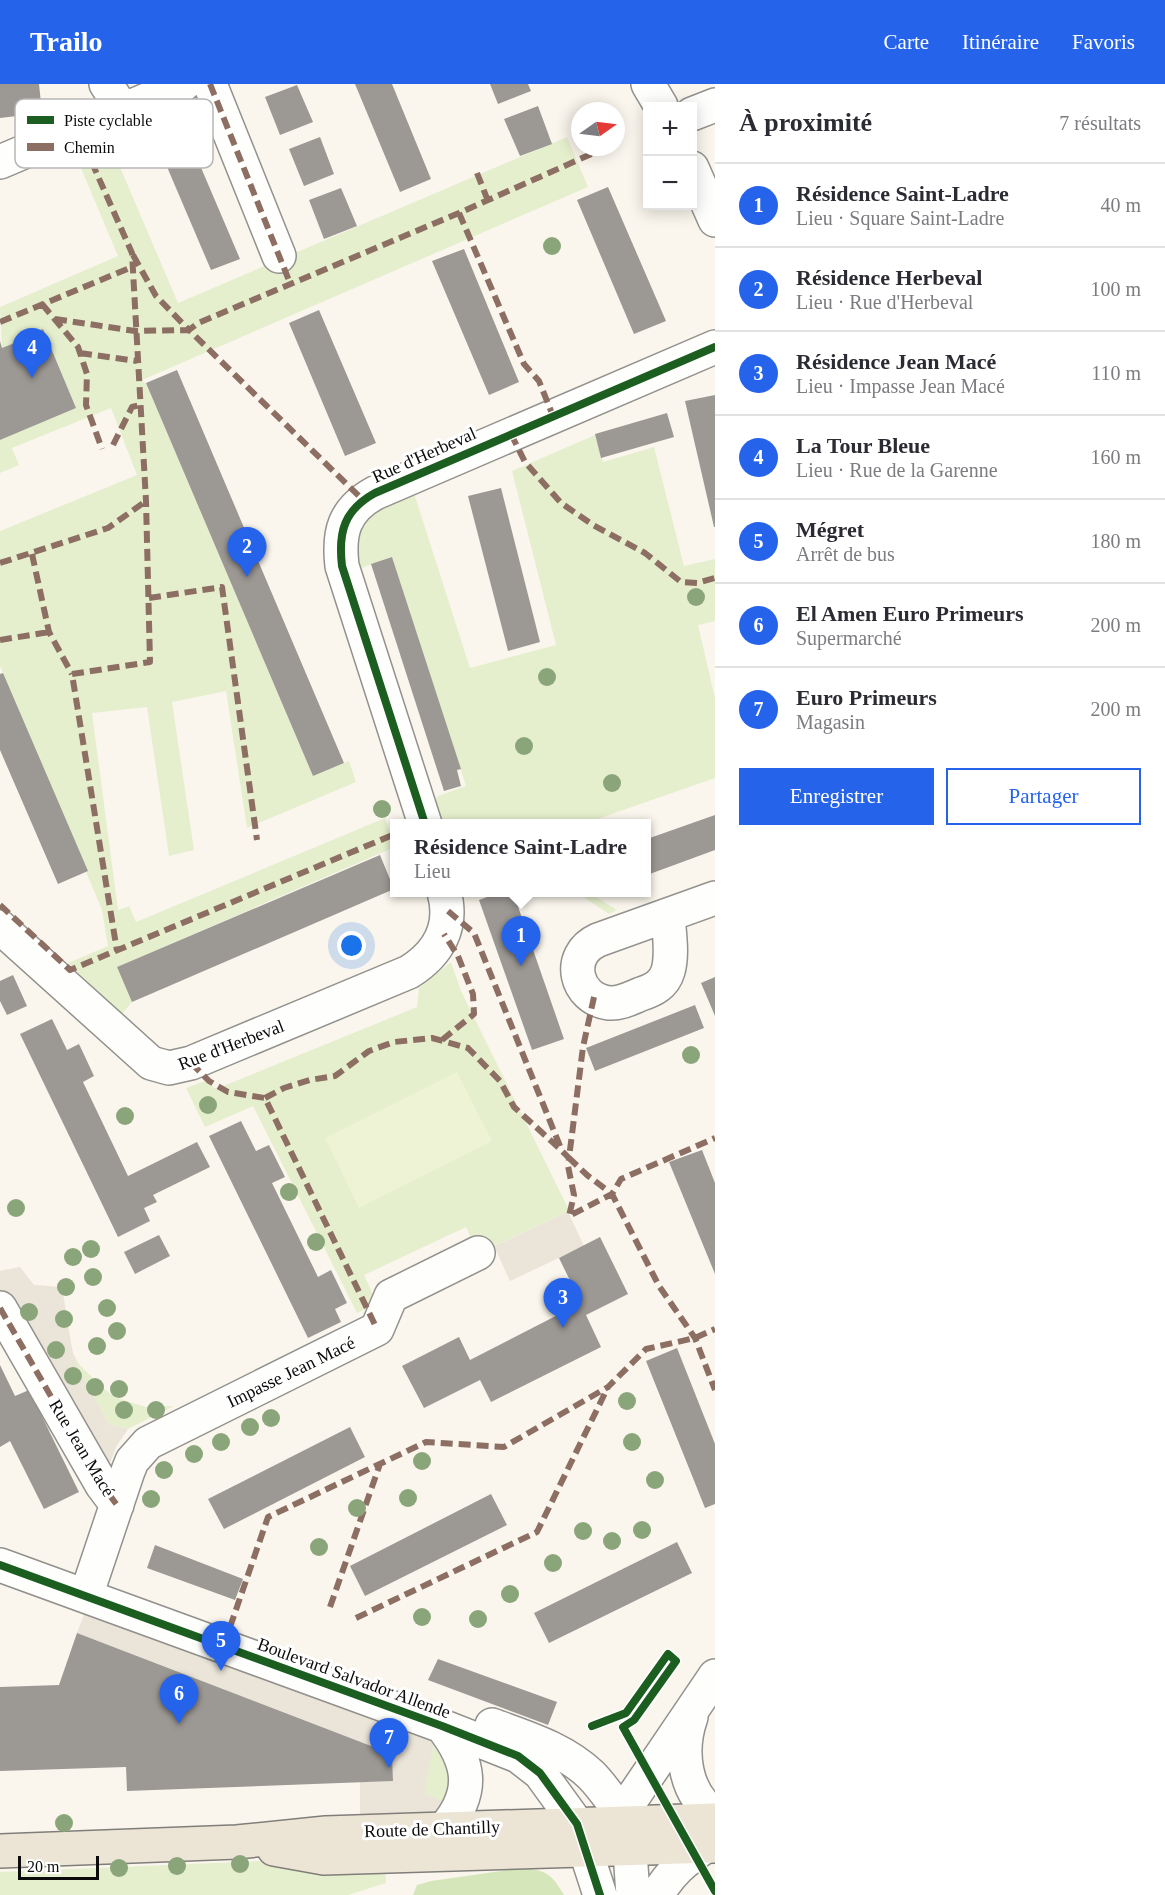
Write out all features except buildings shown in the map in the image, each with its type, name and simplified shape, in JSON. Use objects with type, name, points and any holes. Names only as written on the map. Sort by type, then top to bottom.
[{"type":"main road","name":"Route de Chantilly","points":[[0,1851],[237,1842],[326,1833],[444,1828],[581,1838]]},
{"type":"main road","points":[[581,1838],[629,1836],[711,1838]]},
{"type":"main road","name":"Route de Chantilly","points":[[237,1842],[324,1858],[581,1838]]},
{"type":"street","points":[[115,97],[184,84]]},
{"type":"street","points":[[210,84],[279,256]]},
{"type":"street","points":[[648,84],[659,102]]},
{"type":"street","points":[[697,112],[715,105]]},
{"type":"street","points":[[0,162],[15,154]]},
{"type":"street","points":[[697,177],[715,220]]},
{"type":"street","name":"Rue d'Herbeval","points":[[423,819],[342,566],[341,539],[350,514],[363,500],[375,493],[715,347]]},
{"type":"street","name":"Rue d'Herbeval","points":[[0,927],[151,1063],[170,1068],[191,1064],[409,972],[422,964],[431,955],[444,934],[448,911],[445,897]]},
{"type":"street","points":[[668,915],[715,898]]},
{"type":"street","name":"Impasse Jean Macé","points":[[117,1505],[132,1461],[148,1443],[377,1329],[391,1296],[478,1253]]},
{"type":"street","name":"Rue Jean Macé","points":[[0,1308],[102,1485],[117,1505],[89,1586]]},
{"type":"street","name":"Boulevard Salvador Allende","points":[[0,1541],[89,1586],[518,1756],[540,1773],[581,1838],[600,1895]]},
{"type":"street","name":"Boulevard Salvador Allende","points":[[0,1565],[89,1586],[532,1739],[572,1759],[592,1776],[606,1792],[629,1836]]},
{"type":"street","points":[[581,1838],[606,1792],[642,1749],[706,1688]]},
{"type":"street","points":[[706,1688],[688,1725],[685,1742],[686,1769],[697,1796],[715,1815]]},
{"type":"street","points":[[633,1895],[629,1836],[630,1805],[635,1792],[706,1688]]},
{"type":"street","points":[[442,1726],[460,1751],[466,1781],[459,1808],[444,1828]]},
{"type":"street","points":[[657,1895],[678,1866],[711,1838]]},
{"type":"green space","points":[[567,137],[571,147],[571,156],[575,156],[588,187],[142,380],[147,385],[313,776],[349,761],[356,782],[247,828],[226,691],[172,702],[194,850],[169,856],[147,707],[92,713],[118,910],[129,906],[136,922],[385,818],[390,832],[390,849],[117,967],[132,1002],[122,1014],[68,963],[108,946],[102,910],[0,666],[0,531],[137,475],[111,408],[12,448],[19,465],[0,473],[0,440],[76,408],[43,329],[2,348],[0,307],[118,256],[81,168],[120,168],[178,303]]},
{"type":"green space","points":[[595,435],[603,462],[654,447],[684,566],[715,559],[715,621],[698,625],[715,698],[715,778],[597,819],[438,819],[433,802],[438,796],[466,786],[392,557],[358,569],[356,540],[371,515],[413,490],[470,668],[556,645],[512,471]]},
{"type":"green space","points":[[583,897],[596,897],[617,910],[609,914]]},
{"type":"green space","points":[[451,962],[461,991],[568,1212],[478,1253],[466,1227],[364,1275],[377,1304],[357,1313],[253,1106],[205,1127],[186,1088],[205,1081],[216,1089],[417,1007],[419,988]]},
{"type":"green space","points":[[457,1072],[492,1141],[359,1208],[325,1138]]},
{"type":"green space","points":[[73,1353],[79,1364],[104,1389],[117,1398],[146,1407],[174,1406],[128,1429],[109,1424],[78,1369]]},
{"type":"green space","points":[[435,1739],[452,1776],[447,1803],[423,1793]]},
{"type":"green space","points":[[260,1861],[385,1865],[386,1883],[348,1895],[0,1895],[0,1872]]},
{"type":"green space","points":[[523,1868],[544,1872],[556,1882],[564,1895],[413,1895],[417,1885],[431,1881]]},
{"type":"shaded area","points":[[568,1212],[584,1246],[510,1281],[494,1246]]},
{"type":"shaded area","points":[[20,1267],[34,1285],[62,1287],[72,1349],[78,1369],[109,1424],[128,1429],[116,1447],[106,1474],[0,1318],[0,1271]]},
{"type":"shaded area","points":[[86,1609],[435,1739],[424,1793],[447,1803],[430,1816],[360,1824],[360,1782],[393,1781],[392,1754],[77,1633]]},
{"type":"marked path","points":[[210,84],[290,283]]},
{"type":"marked path","points":[[133,255],[156,296],[189,330],[198,323],[459,213],[587,156]]},
{"type":"marked path","points":[[94,168],[132,253],[146,501],[150,662],[72,674],[117,951]]},
{"type":"marked path","points":[[477,173],[488,201]]},
{"type":"marked path","points":[[459,213],[524,364],[539,381],[553,416]]},
{"type":"marked path","points":[[0,322],[132,267]]},
{"type":"marked path","points":[[42,304],[78,347],[87,374],[86,405],[102,449]]},
{"type":"marked path","points":[[55,319],[135,331],[189,330],[363,500]]},
{"type":"marked path","points":[[80,353],[137,361]]},
{"type":"marked path","points":[[113,445],[132,407],[140,405]]},
{"type":"marked path","points":[[511,434],[525,462],[561,503],[593,525],[645,553],[681,582],[697,583],[715,578]]},
{"type":"marked path","points":[[0,563],[108,528],[146,501]]},
{"type":"marked path","points":[[32,554],[49,632],[72,674]]},
{"type":"marked path","points":[[149,598],[222,587],[257,840]]},
{"type":"marked path","points":[[0,640],[49,632]]},
{"type":"marked path","points":[[0,905],[70,970],[390,836]]},
{"type":"marked path","points":[[448,911],[474,933],[562,1151],[569,1158],[568,1166],[574,1195],[569,1216],[612,1194],[621,1179],[715,1138]]},
{"type":"marked path","points":[[442,1040],[474,1014],[473,994],[458,956],[444,934]]},
{"type":"marked path","points":[[594,997],[583,1047],[569,1158],[612,1194],[659,1286],[695,1338],[715,1390]]},
{"type":"marked path","points":[[265,1098],[284,1088],[310,1080],[335,1076],[369,1051],[394,1042],[432,1038],[468,1048],[500,1081],[514,1107],[560,1149]]},
{"type":"marked path","points":[[191,1063],[209,1081],[228,1092],[265,1098],[377,1329]]},
{"type":"marked path","points":[[0,1308],[102,1485],[117,1505]]},
{"type":"marked path","points":[[230,1627],[268,1517],[426,1442],[504,1447],[608,1387],[646,1349],[695,1338],[715,1329]]},
{"type":"marked path","points":[[356,1618],[537,1532],[608,1387]]},
{"type":"marked path","points":[[330,1607],[380,1464]]},
{"type":"cycle path","points":[[423,819],[342,566],[341,543],[345,523],[356,507],[375,493],[715,347]]},
{"type":"cycle path","points":[[0,1565],[442,1726],[518,1756],[540,1773],[577,1824],[600,1895]]},
{"type":"cycle path","points":[[592,1726],[626,1713],[668,1654],[676,1661],[634,1720],[623,1727],[715,1891]]},
{"type":"place","name":"La Tour Bleue","points":[[32,378]]},
{"type":"place","name":"Résidence Herbeval","points":[[247,577]]},
{"type":"place","name":"Résidence Saint-Ladre","points":[[521,966]]},
{"type":"place","name":"Résidence Jean Macé","points":[[563,1328]]},
{"type":"place","name":"Mégret","points":[[221,1671]]},
{"type":"place","name":"El Amen Euro Primeurs","points":[[179,1724]]},
{"type":"place","name":"Euro Primeurs","points":[[389,1768]]}]
